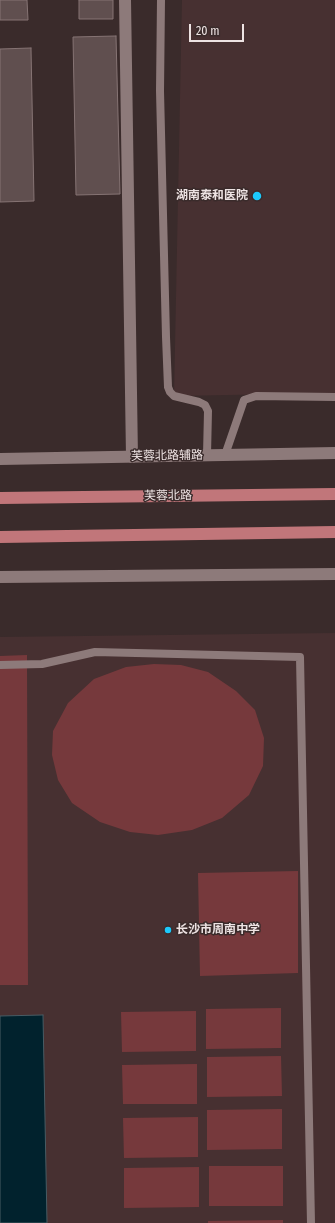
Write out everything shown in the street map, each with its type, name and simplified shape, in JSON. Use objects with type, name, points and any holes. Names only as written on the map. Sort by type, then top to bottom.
[{"type":"main road","points":[[125,0],[132,457]]},
{"type":"main road","name":"芙蓉北路辅路","points":[[0,459],[335,453]]},
{"type":"main road","name":"芙蓉北路","points":[[0,498],[335,494]]},
{"type":"main road","points":[[0,537],[335,532]]},
{"type":"main road","points":[[0,578],[335,574]]},
{"type":"lane","points":[[162,0],[160,91],[168,387],[174,396],[199,402],[205,405],[208,411],[207,455]]},
{"type":"lane","points":[[225,455],[244,400],[256,396],[335,397]]},
{"type":"lane","points":[[0,665],[42,664],[96,652],[300,657],[311,1223]]},
{"type":"shaded area","name":"湖南泰和医院","points":[[182,0],[335,0],[335,393],[174,396]]},
{"type":"shaded area","name":"长沙市周南中学","points":[[335,633],[335,1223],[0,1223],[0,637]]},
{"type":"shaded area","points":[[27,655],[28,985],[0,985],[0,656]]},
{"type":"shaded area","points":[[154,664],[181,665],[208,672],[236,691],[255,710],[264,738],[263,766],[249,795],[222,818],[192,830],[158,835],[130,832],[100,822],[72,803],[58,780],[52,755],[53,731],[68,703],[94,679],[126,667]]},
{"type":"shaded area","points":[[298,871],[298,973],[200,976],[198,873]]},
{"type":"shaded area","points":[[281,1008],[281,1048],[206,1049],[206,1009]]},
{"type":"shaded area","points":[[196,1011],[196,1051],[122,1052],[121,1012]]},
{"type":"shaded area","points":[[281,1056],[282,1096],[207,1097],[207,1057]]},
{"type":"shaded area","points":[[197,1064],[197,1104],[123,1104],[122,1065]]},
{"type":"shaded area","points":[[282,1109],[282,1149],[207,1150],[207,1110]]},
{"type":"shaded area","points":[[198,1117],[198,1157],[124,1158],[123,1118]]},
{"type":"shaded area","points":[[209,1166],[283,1166],[283,1206],[209,1206]]},
{"type":"shaded area","points":[[199,1167],[199,1207],[124,1208],[124,1168]]},
{"type":"shaded area","points":[[283,1220],[283,1223],[208,1223],[208,1221]]},
{"type":"water","points":[[43,1015],[47,1223],[0,1223],[0,1016]]},
{"type":"building","points":[[0,0],[27,0],[28,20],[0,20]]},
{"type":"building","points":[[79,0],[113,0],[113,19],[79,19]]},
{"type":"building","points":[[116,36],[120,194],[76,195],[73,37]]},
{"type":"building","points":[[31,48],[34,201],[0,202],[0,49]]},
{"type":"place","name":"湖南泰和医院","points":[[257,196]]},
{"type":"place","name":"长沙市周南中学","points":[[168,930]]}]
